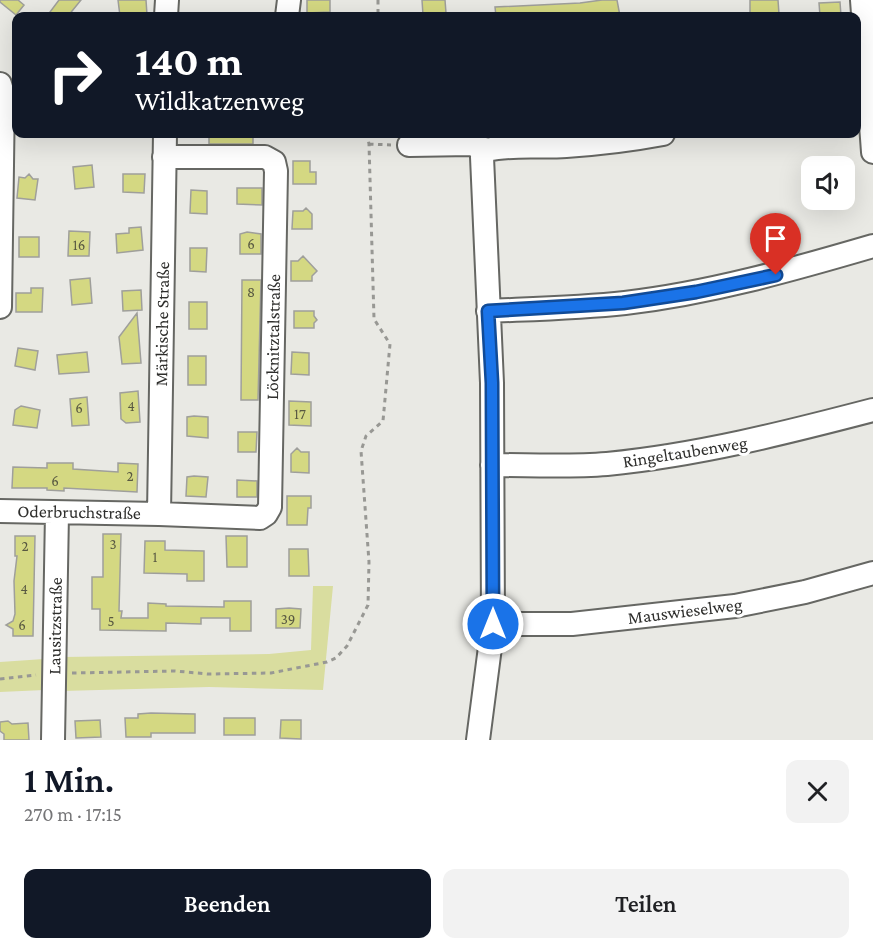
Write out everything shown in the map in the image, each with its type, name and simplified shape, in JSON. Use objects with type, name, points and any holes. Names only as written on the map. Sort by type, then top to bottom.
[{"type":"street","points":[[862,0],[862,78],[873,152]]},
{"type":"street","points":[[0,84],[3,94],[0,307]]},
{"type":"street","name":"Märkische Straße","points":[[159,514],[165,138]]},
{"type":"street","points":[[409,145],[471,144],[487,150],[499,147],[565,146],[637,138]]},
{"type":"street","points":[[478,740],[493,624],[492,383],[482,166],[482,157],[487,150]]},
{"type":"street","name":"Löcknitztalstraße","points":[[159,514],[260,518],[270,507],[276,171],[274,162],[265,157],[164,157]]},
{"type":"street","points":[[488,311],[623,303],[696,292],[776,275],[873,246]]},
{"type":"street","name":"Ringeltaubenweg","points":[[492,465],[605,464],[683,454],[755,440],[873,410]]},
{"type":"street","name":"Oderbruchstraße","points":[[0,511],[159,514]]},
{"type":"street","name":"Lausitzstraße","points":[[53,740],[57,513]]},
{"type":"street","name":"Mauswieselweg","points":[[493,624],[572,624],[735,606],[805,592],[873,573]]},
{"type":"path","points":[[0,678],[54,673],[175,671],[208,674],[271,673],[327,662],[336,658],[347,646],[368,604],[369,561],[361,451],[366,436],[382,421],[390,344],[374,319],[368,138]]},
{"type":"path","points":[[369,144],[409,145]]},
{"type":"green space","points":[[313,586],[333,586],[323,690],[209,687],[62,691],[63,657],[269,654],[311,650]]},
{"type":"green space","points":[[44,659],[44,690],[0,692],[0,662]]},
{"type":"building","points":[[0,0],[18,0],[24,5],[18,12],[12,12]]},
{"type":"building","points":[[59,0],[81,0],[71,12],[50,12]]},
{"type":"building","points":[[118,0],[146,0],[147,12],[120,12]]},
{"type":"building","points":[[307,0],[330,0],[330,12],[307,12]]},
{"type":"building","points":[[422,0],[445,0],[446,12],[423,12]]},
{"type":"building","points":[[617,0],[619,12],[496,12],[495,7]]},
{"type":"building","points":[[750,0],[778,0],[779,12],[750,12]]},
{"type":"building","points":[[840,2],[841,12],[820,12],[819,3]]},
{"type":"building","points":[[209,138],[253,138],[253,144],[209,144]]},
{"type":"building","points":[[293,161],[310,161],[310,172],[316,172],[316,184],[293,184]]},
{"type":"building","points":[[92,165],[94,187],[75,189],[73,167]]},
{"type":"building","points":[[29,174],[33,179],[38,179],[35,200],[17,198],[19,177],[25,178]]},
{"type":"building","points":[[123,174],[145,174],[144,193],[123,192]]},
{"type":"building","points":[[237,188],[262,188],[262,205],[237,204]]},
{"type":"building","points":[[191,190],[207,191],[207,214],[190,213]]},
{"type":"building","points":[[306,208],[312,214],[312,229],[292,229],[293,211],[303,211]]},
{"type":"building","points":[[141,227],[143,250],[117,253],[116,234],[129,233],[129,228]]},
{"type":"building","points":[[69,231],[90,232],[89,256],[68,256]]},
{"type":"building","points":[[247,232],[261,234],[261,254],[240,254],[240,234]]},
{"type":"building","points":[[19,237],[39,237],[39,257],[19,257]]},
{"type":"building","points":[[190,248],[207,248],[206,272],[190,271]]},
{"type":"building","points":[[303,256],[317,271],[312,276],[312,281],[291,281],[291,261],[298,261]]},
{"type":"building","points":[[90,278],[92,303],[72,305],[70,280]]},
{"type":"building","points":[[242,280],[261,280],[258,400],[241,400]]},
{"type":"building","points":[[31,288],[43,288],[42,312],[16,312],[16,293],[31,293]]},
{"type":"building","points":[[141,290],[142,310],[123,311],[122,291]]},
{"type":"building","points":[[189,302],[207,302],[207,329],[189,329]]},
{"type":"building","points":[[294,311],[314,311],[317,320],[314,328],[294,328]]},
{"type":"building","points":[[137,313],[141,363],[122,364],[119,337]]},
{"type":"building","points":[[18,348],[38,351],[35,370],[15,366]]},
{"type":"building","points":[[87,352],[89,372],[59,374],[57,355]]},
{"type":"building","points":[[292,352],[309,353],[309,375],[291,374]]},
{"type":"building","points":[[188,356],[206,356],[206,385],[188,385]]},
{"type":"building","points":[[138,391],[140,422],[126,423],[121,419],[120,393]]},
{"type":"building","points":[[87,397],[89,425],[72,426],[70,399]]},
{"type":"building","points":[[289,401],[311,402],[311,426],[289,425]]},
{"type":"building","points":[[21,406],[40,410],[37,428],[13,425],[15,410]]},
{"type":"building","points":[[187,417],[208,417],[208,438],[187,436]]},
{"type":"building","points":[[238,432],[257,432],[256,452],[238,452]]},
{"type":"building","points":[[297,448],[301,452],[309,452],[309,473],[291,472],[291,454]]},
{"type":"building","points":[[47,463],[73,463],[73,469],[118,472],[118,463],[138,464],[137,492],[12,488],[13,467],[47,468]]},
{"type":"building","points":[[187,477],[208,477],[206,497],[186,496]]},
{"type":"building","points":[[237,480],[257,481],[257,497],[237,497]]},
{"type":"building","points":[[287,496],[311,496],[307,525],[287,525]]},
{"type":"building","points":[[103,534],[121,534],[119,611],[122,611],[121,618],[148,618],[148,603],[166,604],[166,606],[224,607],[224,601],[251,601],[251,631],[230,631],[230,618],[201,618],[201,624],[166,623],[166,631],[100,630],[100,609],[92,609],[92,577],[103,577]]},
{"type":"building","points":[[15,536],[35,536],[33,636],[13,636],[13,629],[6,625],[13,621],[15,614],[14,581],[17,556],[15,556]]},
{"type":"building","points":[[226,536],[247,536],[247,567],[227,567]]},
{"type":"building","points":[[145,541],[165,541],[165,550],[204,551],[204,581],[187,581],[187,574],[144,573]]},
{"type":"building","points":[[289,549],[308,549],[309,576],[289,576]]},
{"type":"building","points":[[276,609],[301,609],[300,628],[276,628]]},
{"type":"building","points":[[138,714],[195,714],[195,733],[151,733],[151,737],[126,737],[125,718],[138,718]]},
{"type":"building","points":[[224,718],[255,718],[255,735],[224,735]]},
{"type":"building","points":[[100,720],[101,737],[76,738],[75,721]]},
{"type":"building","points":[[281,720],[301,720],[301,739],[280,738]]},
{"type":"building","points":[[8,721],[12,724],[28,723],[29,740],[4,740],[4,734],[0,731],[0,722]]},
{"type":"route","points":[[493,624],[492,383],[488,311],[623,303],[696,292],[776,275]]}]
